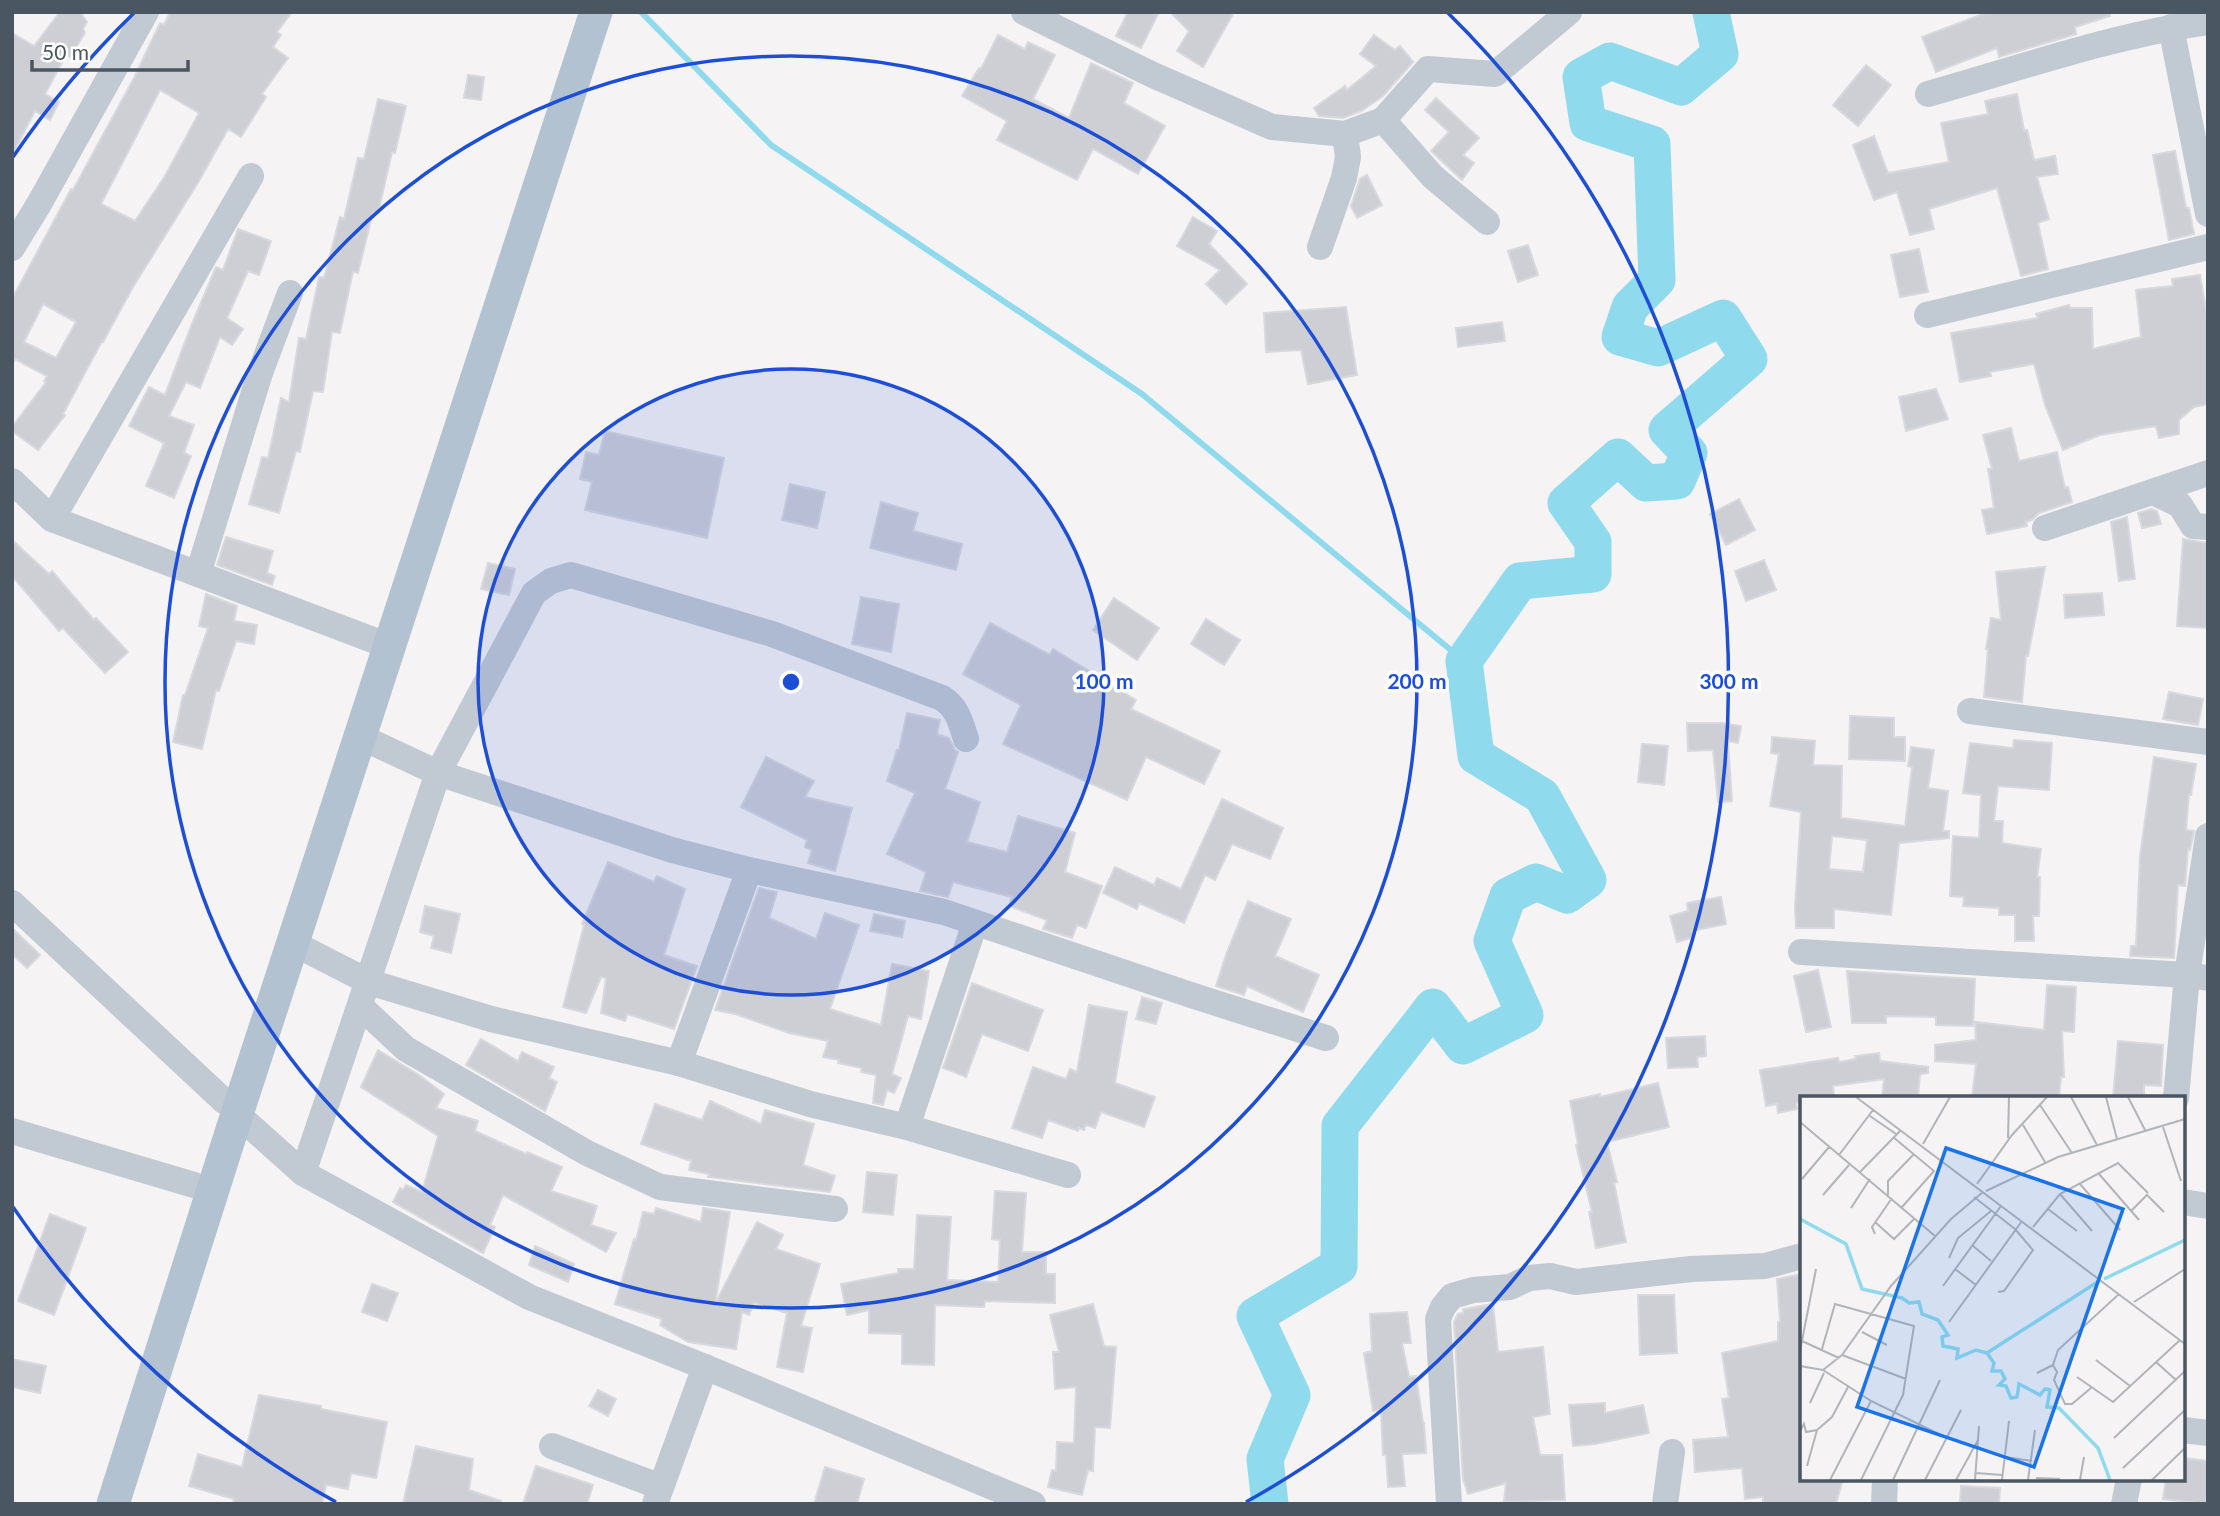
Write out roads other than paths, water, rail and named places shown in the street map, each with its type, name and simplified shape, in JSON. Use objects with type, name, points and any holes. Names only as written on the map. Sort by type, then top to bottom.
[{"type":"main road","points":[[113,1504],[373,639],[574,12]]},
{"type":"main road","points":[[92,1504],[194,1185],[230,1108],[293,943],[596,12]]},
{"type":"street","points":[[12,248],[146,12]]},
{"type":"street","points":[[1024,12],[1153,75],[1264,124],[1345,134],[1383,120],[1428,69],[1495,74],[1569,12]]},
{"type":"street","points":[[1928,94],[2171,27],[2208,22]]},
{"type":"street","points":[[2171,27],[2208,214]]},
{"type":"street","points":[[1383,120],[1433,177],[1487,222]]},
{"type":"street","points":[[1320,247],[1344,178],[1348,157],[1345,134]]},
{"type":"street","points":[[52,519],[251,176]]},
{"type":"street","points":[[1927,315],[2208,247]]},
{"type":"street","points":[[198,574],[260,373],[290,293]]},
{"type":"street","points":[[2045,528],[2208,473]]},
{"type":"street","points":[[12,481],[52,519],[373,639]]},
{"type":"street","points":[[2153,492],[2180,505],[2193,526],[2208,527]]},
{"type":"street","points":[[303,1173],[438,773],[534,593],[551,581],[571,575],[772,634],[942,698],[951,703],[966,739]]},
{"type":"street","points":[[1969,711],[2208,742]]},
{"type":"street","points":[[361,737],[438,773],[672,850],[749,870],[944,912],[1326,1038]]},
{"type":"street","points":[[2176,1096],[2198,976],[2208,836]]},
{"type":"street","points":[[679,1063],[749,870]]},
{"type":"street","points":[[12,903],[303,1173],[529,1297],[705,1367],[1033,1504]]},
{"type":"street","points":[[907,1127],[975,923]]},
{"type":"street","points":[[293,943],[365,995],[407,1049],[587,1153],[660,1187],[835,1209]]},
{"type":"street","points":[[1801,952],[2198,976]]},
{"type":"street","points":[[365,995],[491,1020],[679,1063],[810,1104],[907,1127],[1068,1175]]},
{"type":"street","points":[[12,1131],[194,1185]]},
{"type":"street","points":[[2185,1202],[2208,1206]]},
{"type":"street","points":[[1449,1504],[1438,1319],[1452,1296],[1473,1290],[1510,1287],[1529,1278],[1550,1276],[1576,1282],[1691,1269],[1765,1266],[1800,1257]]},
{"type":"street","points":[[552,1446],[658,1495],[705,1367]]},
{"type":"street","points":[[2185,1430],[2208,1433]]},
{"type":"street","points":[[1665,1504],[1672,1452]]},
{"type":"street","points":[[1884,1504],[1885,1481]]},
{"type":"street","points":[[2124,1504],[2129,1481]]},
{"type":"waterway","points":[[641,12],[771,145],[1142,394],[1464,661]]},
{"type":"waterway","points":[[1270,1504],[1265,1459],[1292,1395],[1255,1316],[1339,1266],[1340,1126],[1433,1007],[1463,1046],[1525,1015],[1492,941],[1508,896],[1536,882],[1567,895],[1588,880],[1542,796],[1476,756],[1464,661],[1520,581],[1593,574],[1593,542],[1566,503],[1618,457],[1646,483],[1677,481],[1689,453],[1667,430],[1749,359],[1723,318],[1658,348],[1620,337],[1630,307],[1657,280],[1652,144],[1588,123],[1581,77],[1610,61],[1681,87],[1720,54],[1711,12]]}]
